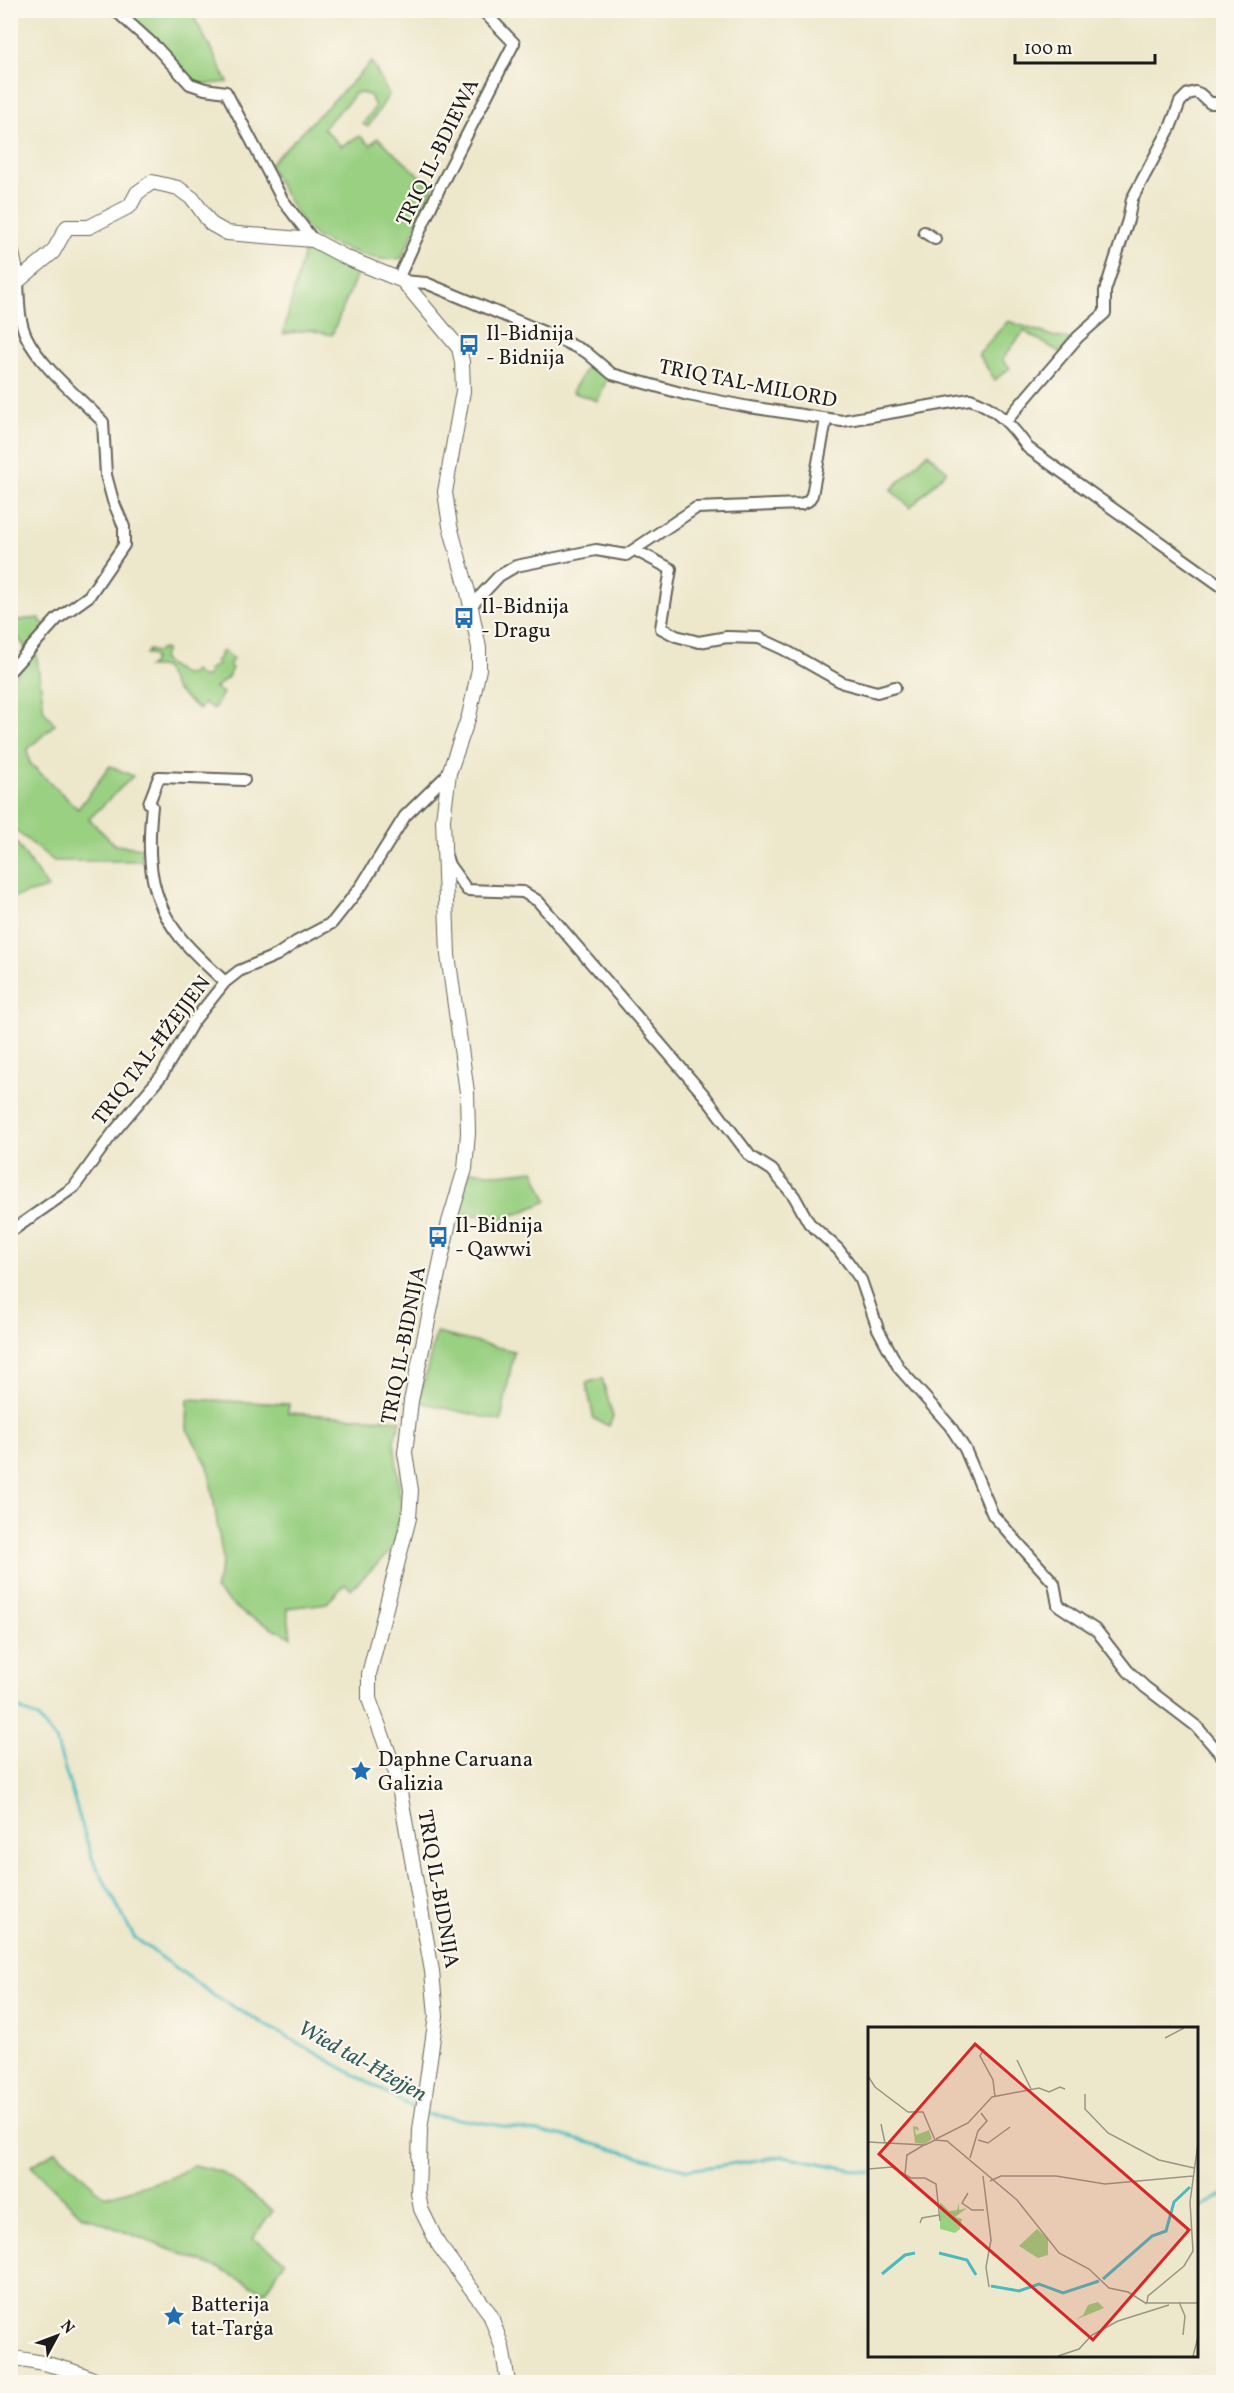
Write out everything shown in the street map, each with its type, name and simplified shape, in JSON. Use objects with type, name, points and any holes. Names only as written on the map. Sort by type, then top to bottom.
[{"type":"street","points":[[115,10],[157,48],[190,84],[226,92],[282,198],[313,240]]},
{"type":"street","name":"TRIQ IL-BDIEWA","points":[[400,280],[440,187],[514,44],[482,10]]},
{"type":"street","points":[[1007,420],[1078,337],[1105,313],[1105,291],[1128,220],[1132,199],[1170,128],[1182,99],[1195,92],[1210,103],[1224,103]]},
{"type":"street","points":[[18,281],[53,252],[67,226],[89,226],[130,206],[137,193],[152,182],[178,188],[193,199],[211,224],[227,233],[313,240],[347,258],[400,280]]},
{"type":"street","points":[[924,232],[935,239]]},
{"type":"street","points":[[10,243],[26,336],[71,392],[103,422],[106,475],[125,535],[124,545],[89,596],[57,619],[10,671]]},
{"type":"street","name":"TRIQ TAL-MILORD","points":[[400,280],[426,283],[546,333],[586,352],[612,374],[687,395],[842,421],[970,399],[984,404],[1007,420],[1028,448],[1224,588]]},
{"type":"street","name":"TRIQ IL-BIDNIJA","points":[[400,280],[459,348],[462,362],[462,391],[445,492],[450,526],[479,648],[479,669],[469,716],[449,773],[443,819],[448,955],[467,1092],[468,1133],[465,1169],[449,1222],[411,1401],[405,1453],[411,1490],[409,1518],[369,1674],[369,1699],[398,1776],[432,1971],[436,2016],[420,2130],[418,2193],[421,2209],[438,2244],[490,2314],[502,2347],[508,2382]]},
{"type":"street","points":[[470,607],[499,576],[516,567],[596,550],[626,555],[696,508],[801,504],[808,501],[812,495],[826,420]]},
{"type":"street","points":[[635,550],[671,569],[661,628],[676,636],[699,642],[727,637],[759,638],[843,683],[877,692],[896,687]]},
{"type":"street","name":"TRIQ TAL-ĦŻEJJEN","points":[[10,1232],[74,1188],[113,1133],[162,1075],[193,1022],[225,982],[239,970],[277,955],[332,923],[362,885],[405,816],[449,773]]},
{"type":"street","points":[[225,982],[181,939],[161,905],[150,871],[152,806],[149,803],[159,777],[244,780]]},
{"type":"street","points":[[444,850],[449,865],[467,890],[523,892],[538,901],[704,1095],[750,1155],[772,1170],[794,1196],[809,1223],[838,1249],[861,1280],[878,1329],[899,1368],[950,1426],[965,1449],[993,1515],[1054,1583],[1059,1605],[1097,1631],[1128,1671],[1196,1726],[1224,1758]]},
{"type":"street","points":[[10,2358],[24,2359],[88,2376],[99,2382]]},
{"type":"green space","points":[[123,11],[191,11],[228,82],[199,85]]},
{"type":"green space","points":[[372,62],[389,95],[368,127],[363,124],[375,107],[370,95],[360,93],[353,94],[351,99],[323,128],[341,146],[360,136],[370,145],[378,138],[433,188],[402,258],[396,259],[370,257],[318,238],[298,215],[269,165]]},
{"type":"green space","points":[[304,251],[315,252],[359,269],[332,335],[310,330],[283,334]]},
{"type":"green space","points":[[1008,321],[1055,337],[1071,339],[1061,353],[1024,331],[1002,360],[1010,368],[995,380],[978,354]]},
{"type":"green space","points":[[590,361],[608,376],[598,401],[572,392]]},
{"type":"green space","points":[[928,453],[947,471],[910,508],[891,490]]},
{"type":"green space","points":[[10,613],[18,620],[40,618],[41,623],[48,623],[27,650],[11,628]]},
{"type":"green space","points":[[149,650],[155,652],[166,650],[162,659],[184,675],[192,674],[194,671],[201,677],[206,677],[209,674],[208,670],[218,664],[215,661],[224,651],[233,659],[229,665],[232,668],[228,677],[215,688],[223,693],[214,709],[204,703],[200,709],[196,707],[175,689],[164,667],[148,667],[153,663],[154,658],[146,654]]},
{"type":"green space","points":[[36,651],[44,711],[55,724],[27,750],[30,763],[78,809],[110,766],[133,776],[89,819],[115,845],[143,848],[141,861],[54,861],[11,827],[11,681]]},
{"type":"green space","points":[[11,835],[48,888],[11,898]]},
{"type":"green space","points":[[534,1170],[547,1201],[520,1213],[501,1218],[458,1213],[469,1171],[499,1174]]},
{"type":"green space","points":[[436,1333],[514,1351],[501,1421],[419,1402]]},
{"type":"green space","points":[[602,1378],[613,1417],[609,1426],[594,1419],[586,1383]]},
{"type":"green space","points":[[188,1399],[289,1404],[288,1413],[401,1420],[394,1440],[401,1506],[395,1547],[351,1589],[345,1584],[327,1603],[287,1608],[291,1637],[244,1614],[215,1590],[223,1560],[208,1466],[187,1429]]},
{"type":"green space","points":[[56,2151],[105,2197],[170,2178],[195,2165],[221,2172],[273,2211],[253,2238],[285,2261],[265,2292],[218,2268],[81,2215],[31,2166]]},
{"type":"waterway","name":"Wied tal-Ħżejjen","points":[[10,1704],[38,1718],[56,1740],[92,1858],[134,1937],[216,1997],[419,2111]]},
{"type":"waterway","name":"Wied tal-Ħżejjen","points":[[425,2114],[561,2135],[688,2170],[784,2156],[868,2173]]},
{"type":"waterway","name":"Wied tal-Ħżejjen","points":[[1198,2209],[1224,2194]]},
{"type":"place","name":"Il-Bidnija - Bidnija","points":[[469,345]]},
{"type":"place","name":"Il-Bidnija - Dragu","points":[[464,618]]},
{"type":"place","name":"Il-Bidnija - Qawwi","points":[[438,1237]]},
{"type":"place","name":"Daphne Caruana Galizia","points":[[361,1771]]},
{"type":"place","name":"Batterija tat-Tarġa","points":[[174,2316]]}]
